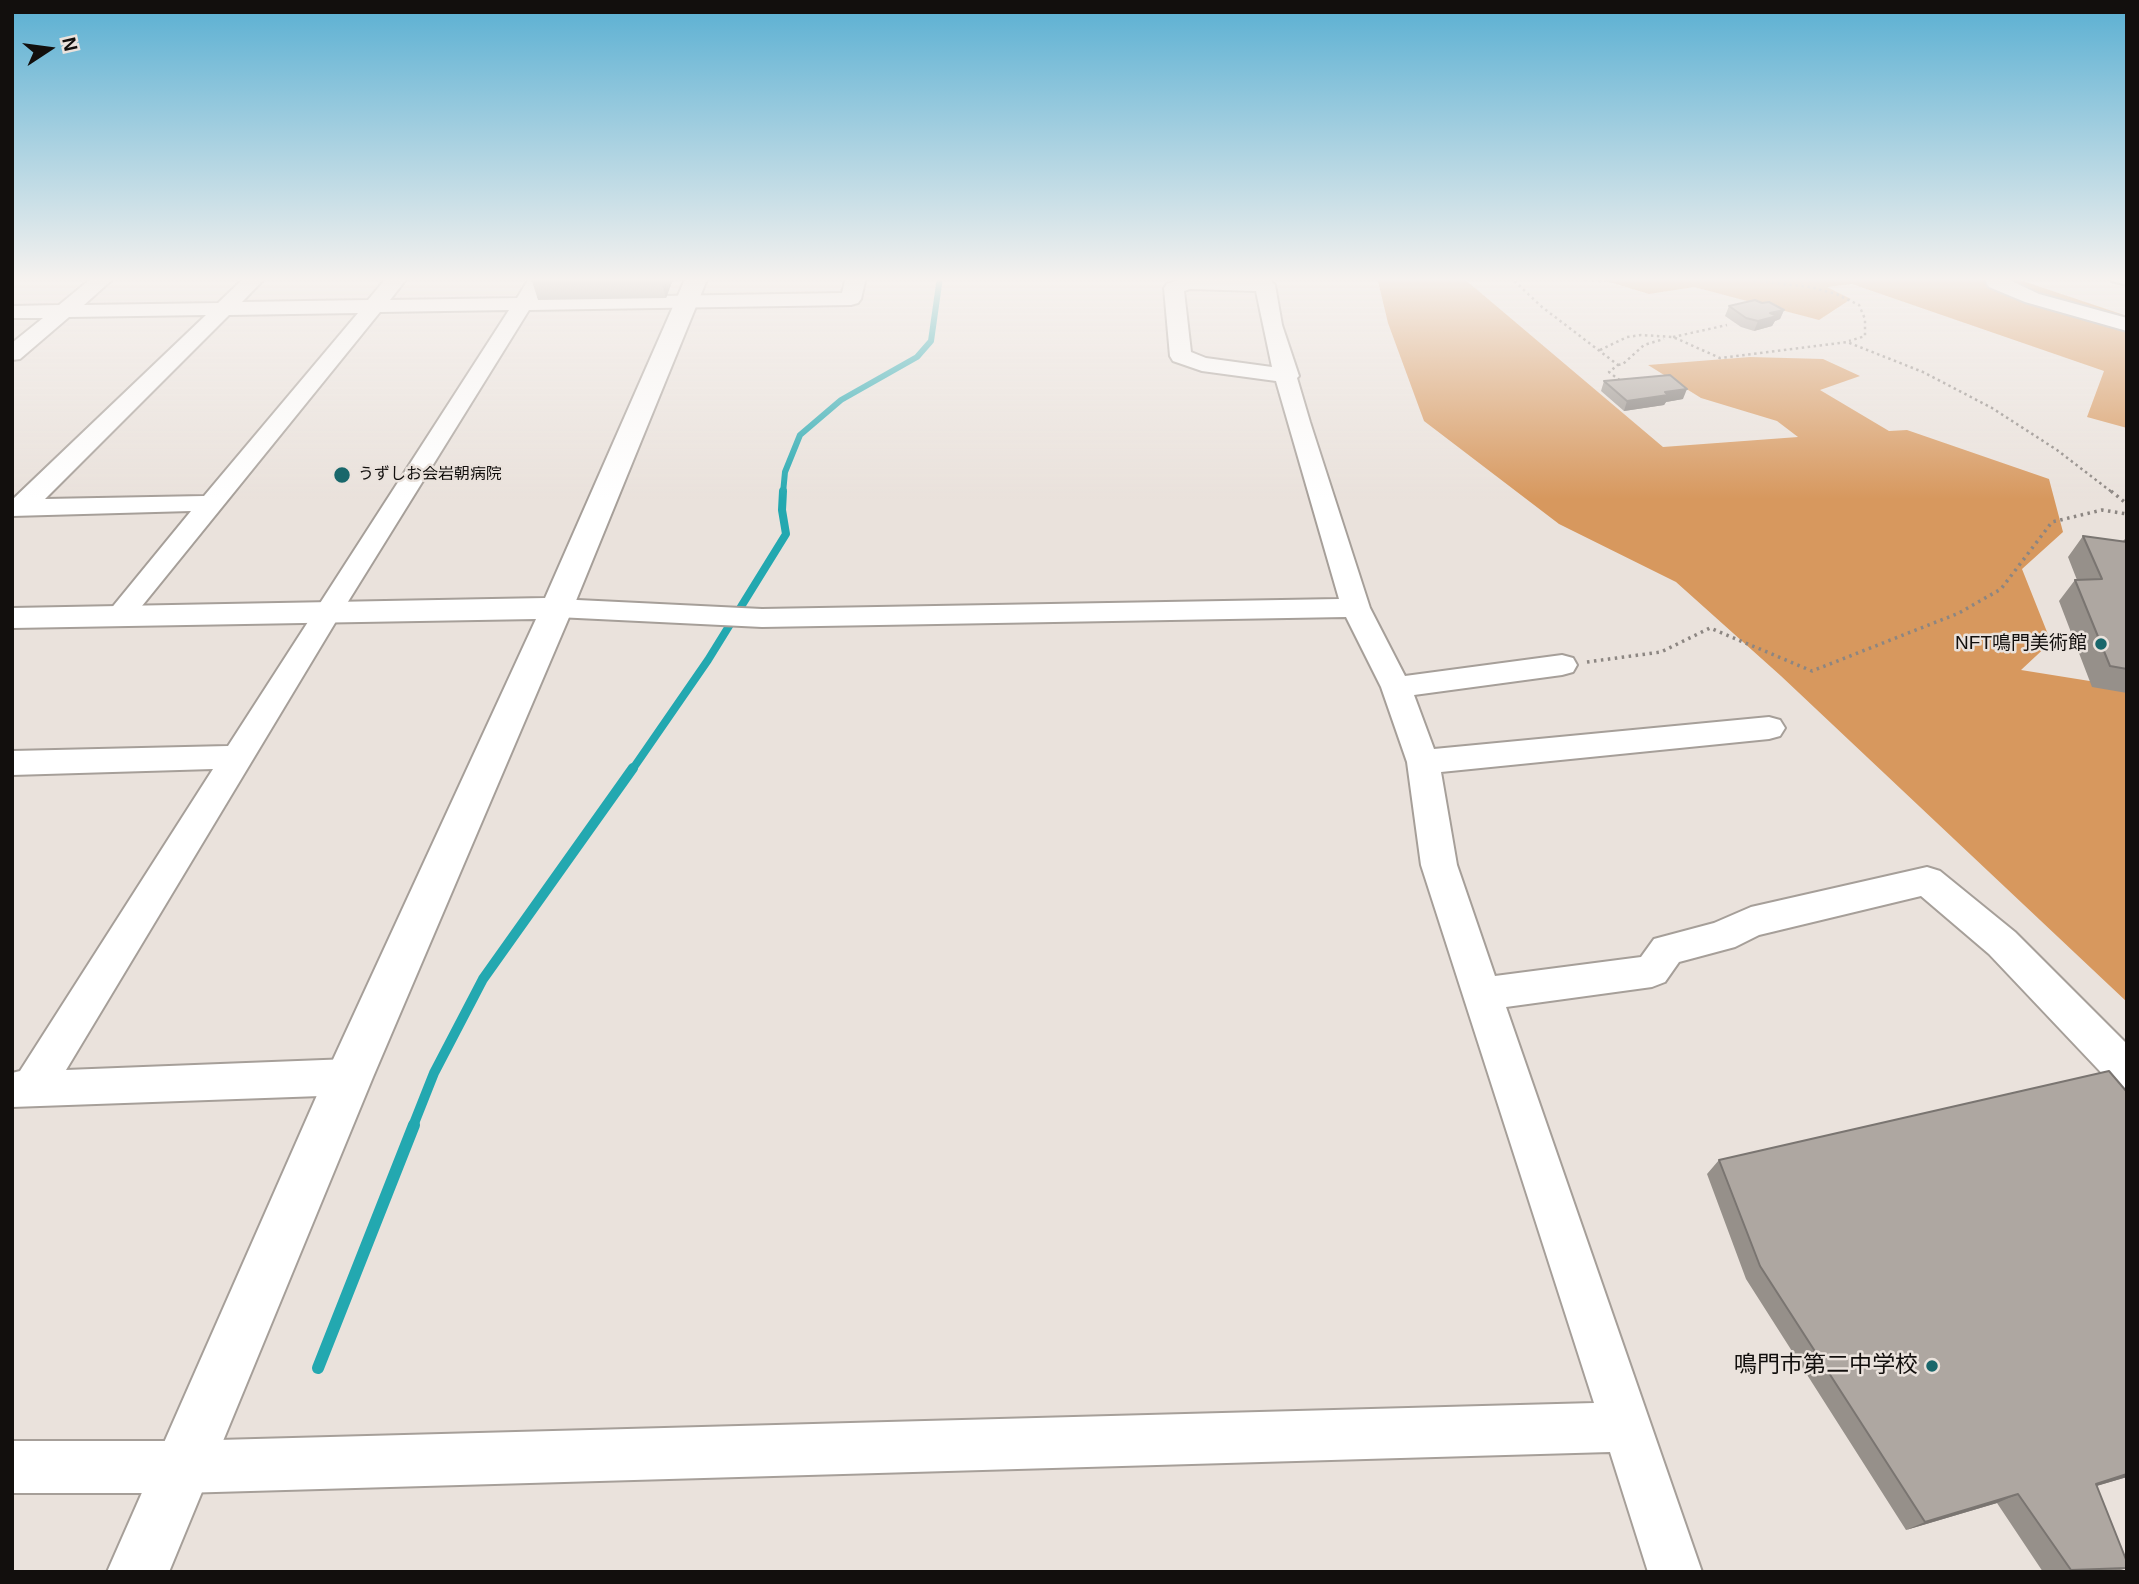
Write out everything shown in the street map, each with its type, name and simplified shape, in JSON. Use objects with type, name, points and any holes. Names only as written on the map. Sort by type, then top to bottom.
[{"type":"street","points":[[17,508],[180,351]]},
{"type":"street","points":[[119,616],[338,351]]},
{"type":"street","points":[[22,1090],[237,757],[493,351]]},
{"type":"street","points":[[138,1572],[349,1077],[557,608],[666,351]]},
{"type":"street","points":[[1180,351],[1181,356],[1202,364],[1287,376]]},
{"type":"street","points":[[1280,351],[1298,422],[1356,608],[1396,687],[1423,762],[1439,865],[1675,1572]]},
{"type":"street","points":[[17,508],[213,503]]},
{"type":"street","points":[[12,618],[557,608],[762,618],[1356,608]]},
{"type":"street","points":[[1396,687],[1562,665]]},
{"type":"street","points":[[1423,762],[1769,728]]},
{"type":"street","points":[[16,767],[237,757]]},
{"type":"street","points":[[1481,994],[1652,971],[1668,950],[1722,936],[1751,922],[1927,881],[2002,943],[2127,1072]]},
{"type":"street","points":[[22,1090],[349,1077]]},
{"type":"street","points":[[12,1467],[181,1467],[1626,1427]]},
{"type":"path","points":[[1600,351],[1618,365]]},
{"type":"path","points":[[1626,385],[1609,372],[1637,351]]},
{"type":"path","points":[[1704,351],[1720,358],[1776,351]]},
{"type":"path","points":[[1870,351],[1913,368],[1992,408],[2057,450],[2127,503]]},
{"type":"path","points":[[1562,665],[1661,652],[1710,628],[1812,671],[1959,613],[2001,589],[2052,522],[2102,510],[2127,514]]},
{"type":"shaded area","points":[[1398,351],[1549,351],[1663,447],[1798,437],[1777,421],[1701,398],[1648,365],[1750,357],[1823,359],[1860,376],[1820,390],[1889,431],[1907,430],[2049,479],[2063,532],[2022,569],[2051,642],[2021,670],[2127,687],[2127,1002],[1781,676],[1676,582],[1559,524],[1424,421]]},
{"type":"shaded area","points":[[2046,351],[2127,351],[2127,428],[2087,417],[2104,371]]},
{"type":"building","points":[[1670,375],[1687,389],[1665,392],[1668,395],[1627,401],[1604,381]]},
{"type":"building","points":[[2083,536],[2127,542],[2127,669],[2110,666],[2075,580],[2102,579]]},
{"type":"building","name":"鳴門市第二中学校","points":[[2109,1071],[2127,1092],[2127,1474],[2096,1484],[2127,1568],[2071,1570],[2018,1494],[1925,1522],[1760,1266],[1719,1160]]},
{"type":"waterway","points":[[783,493],[785,472],[800,435],[841,400],[917,357],[922,351]]},
{"type":"waterway","points":[[632,770],[708,660],[786,534],[782,510],[783,491]]},
{"type":"waterway","points":[[413,1126],[434,1073],[483,979],[633,768]]},
{"type":"waterway","points":[[318,1368],[414,1125]]},
{"type":"place","name":"うずしお会岩朝病院","points":[[342,475]]},
{"type":"place","name":"NFT鳴門美術館","points":[[2101,644]]},
{"type":"place","name":"鳴門市第二中学校","points":[[1932,1366]]}]
